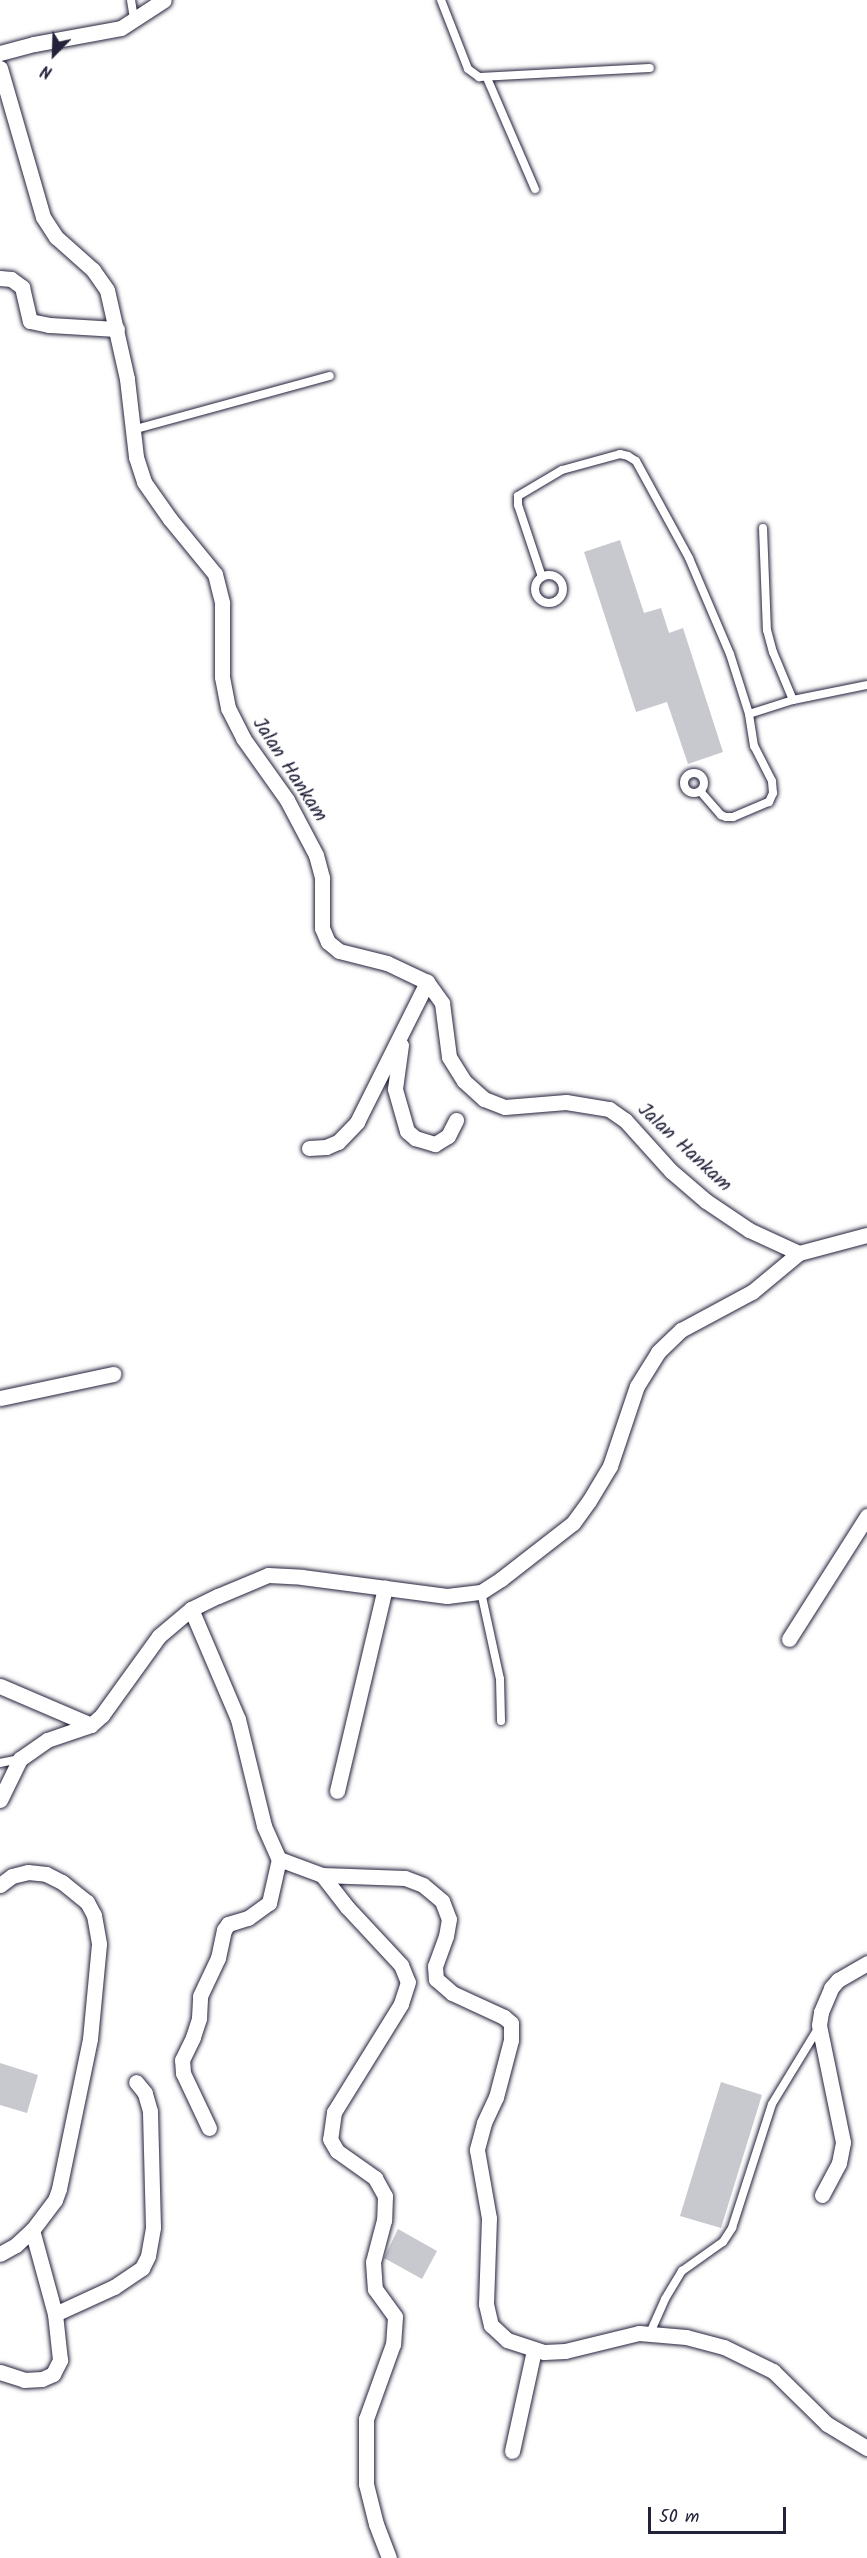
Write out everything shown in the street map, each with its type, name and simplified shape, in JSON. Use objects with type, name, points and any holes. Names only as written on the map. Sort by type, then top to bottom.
[{"type":"street","points":[[0,53],[34,44],[106,33],[135,21],[164,0]]},
{"type":"street","name":"Jalan Hankam","points":[[0,68],[43,218],[57,237],[102,280],[108,290],[117,329],[136,457],[147,488],[215,574],[222,603],[222,677],[228,708],[247,744],[287,800],[316,855],[322,878],[322,922],[325,938],[339,951],[387,963],[427,982],[442,1003],[449,1057],[464,1081],[479,1096],[505,1107],[581,1103],[613,1111],[625,1120],[671,1171],[706,1201],[749,1230],[799,1253]]},
{"type":"street","points":[[0,278],[11,279],[21,287],[30,321],[49,325],[117,329]]},
{"type":"street","points":[[309,1148],[326,1147],[338,1142],[353,1127],[427,982]]},
{"type":"street","points":[[403,1031],[395,1089],[404,1126],[415,1138],[435,1143],[448,1136],[456,1120]]},
{"type":"street","points":[[0,1800],[20,1759],[47,1740],[91,1725],[102,1715],[159,1636],[191,1609],[268,1575],[447,1596],[481,1592],[573,1523],[589,1502],[610,1466],[637,1386],[658,1352],[681,1330],[752,1292],[799,1253],[867,1235]]},
{"type":"street","points":[[0,1398],[80,1379],[113,1374]]},
{"type":"street","points":[[789,1639],[867,1516]]},
{"type":"street","points":[[337,1791],[385,1588]]},
{"type":"street","points":[[191,1609],[238,1719],[264,1826],[279,1859],[269,1903],[248,1918],[228,1924],[224,1930],[218,1958],[200,1996],[199,2018],[193,2037],[182,2060],[183,2073],[209,2128]]},
{"type":"street","points":[[0,1686],[91,1725]]},
{"type":"street","points":[[279,1859],[322,1875],[405,1878],[432,1892],[442,1901],[449,1919],[446,1936],[435,1966],[436,1979],[452,1993],[504,2017],[512,2025],[511,2040],[496,2097],[484,2123],[477,2150],[489,2218],[486,2304],[490,2325],[515,2344],[534,2350],[565,2351],[613,2338],[650,2333],[686,2337],[751,2358],[772,2371],[827,2424],[867,2448]]},
{"type":"street","points":[[0,1885],[12,1876],[28,1872],[46,1874],[62,1882],[87,1902],[94,1915],[99,1944],[90,2039],[77,2112],[55,2200],[32,2230],[16,2245],[0,2254]]},
{"type":"street","points":[[322,1875],[401,1965],[408,1982],[401,2004],[334,2112],[330,2139],[337,2151],[375,2178],[385,2196],[384,2220],[373,2262],[375,2289],[395,2317],[393,2344],[366,2419],[366,2484],[376,2524],[389,2558]]},
{"type":"street","points":[[822,2195],[839,2163],[843,2142],[819,2025],[821,2012],[837,1980],[867,1963]]},
{"type":"street","points":[[55,2314],[114,2287],[142,2268],[148,2256],[153,2227],[150,2111],[145,2093],[136,2082]]},
{"type":"street","points":[[0,2372],[32,2381],[53,2374],[60,2353],[55,2314],[32,2230]]},
{"type":"street","points":[[512,2451],[534,2350]]},
{"type":"lane","points":[[130,0],[135,21]]},
{"type":"lane","points":[[441,0],[468,69],[479,77],[650,68]]},
{"type":"lane","points":[[487,78],[535,189]]},
{"type":"lane","points":[[132,430],[330,376]]},
{"type":"lane","points":[[542,577],[518,505],[520,493],[562,470],[620,454],[633,458],[689,558],[730,654],[748,714],[754,746],[772,781],[773,793],[769,802],[733,817],[726,817],[721,815],[700,791]]},
{"type":"lane","points":[[763,528],[767,630],[773,652],[793,700]]},
{"type":"lane","points":[[748,714],[793,700],[867,685]]},
{"type":"lane","points":[[481,1592],[500,1679],[501,1721]]},
{"type":"lane","points":[[0,1763],[20,1759]]},
{"type":"lane","points":[[650,2333],[665,2299],[682,2271],[723,2242],[732,2228],[772,2104],[819,2025]]},
{"type":"building","points":[[620,540],[644,613],[661,608],[669,633],[683,628],[723,752],[688,764],[667,702],[636,712],[584,552]]},
{"type":"building","points":[[0,2063],[38,2075],[27,2113],[0,2105]]},
{"type":"building","points":[[721,2082],[762,2095],[721,2228],[680,2216]]},
{"type":"building","points":[[398,2229],[437,2251],[422,2279],[384,2258]]}]
